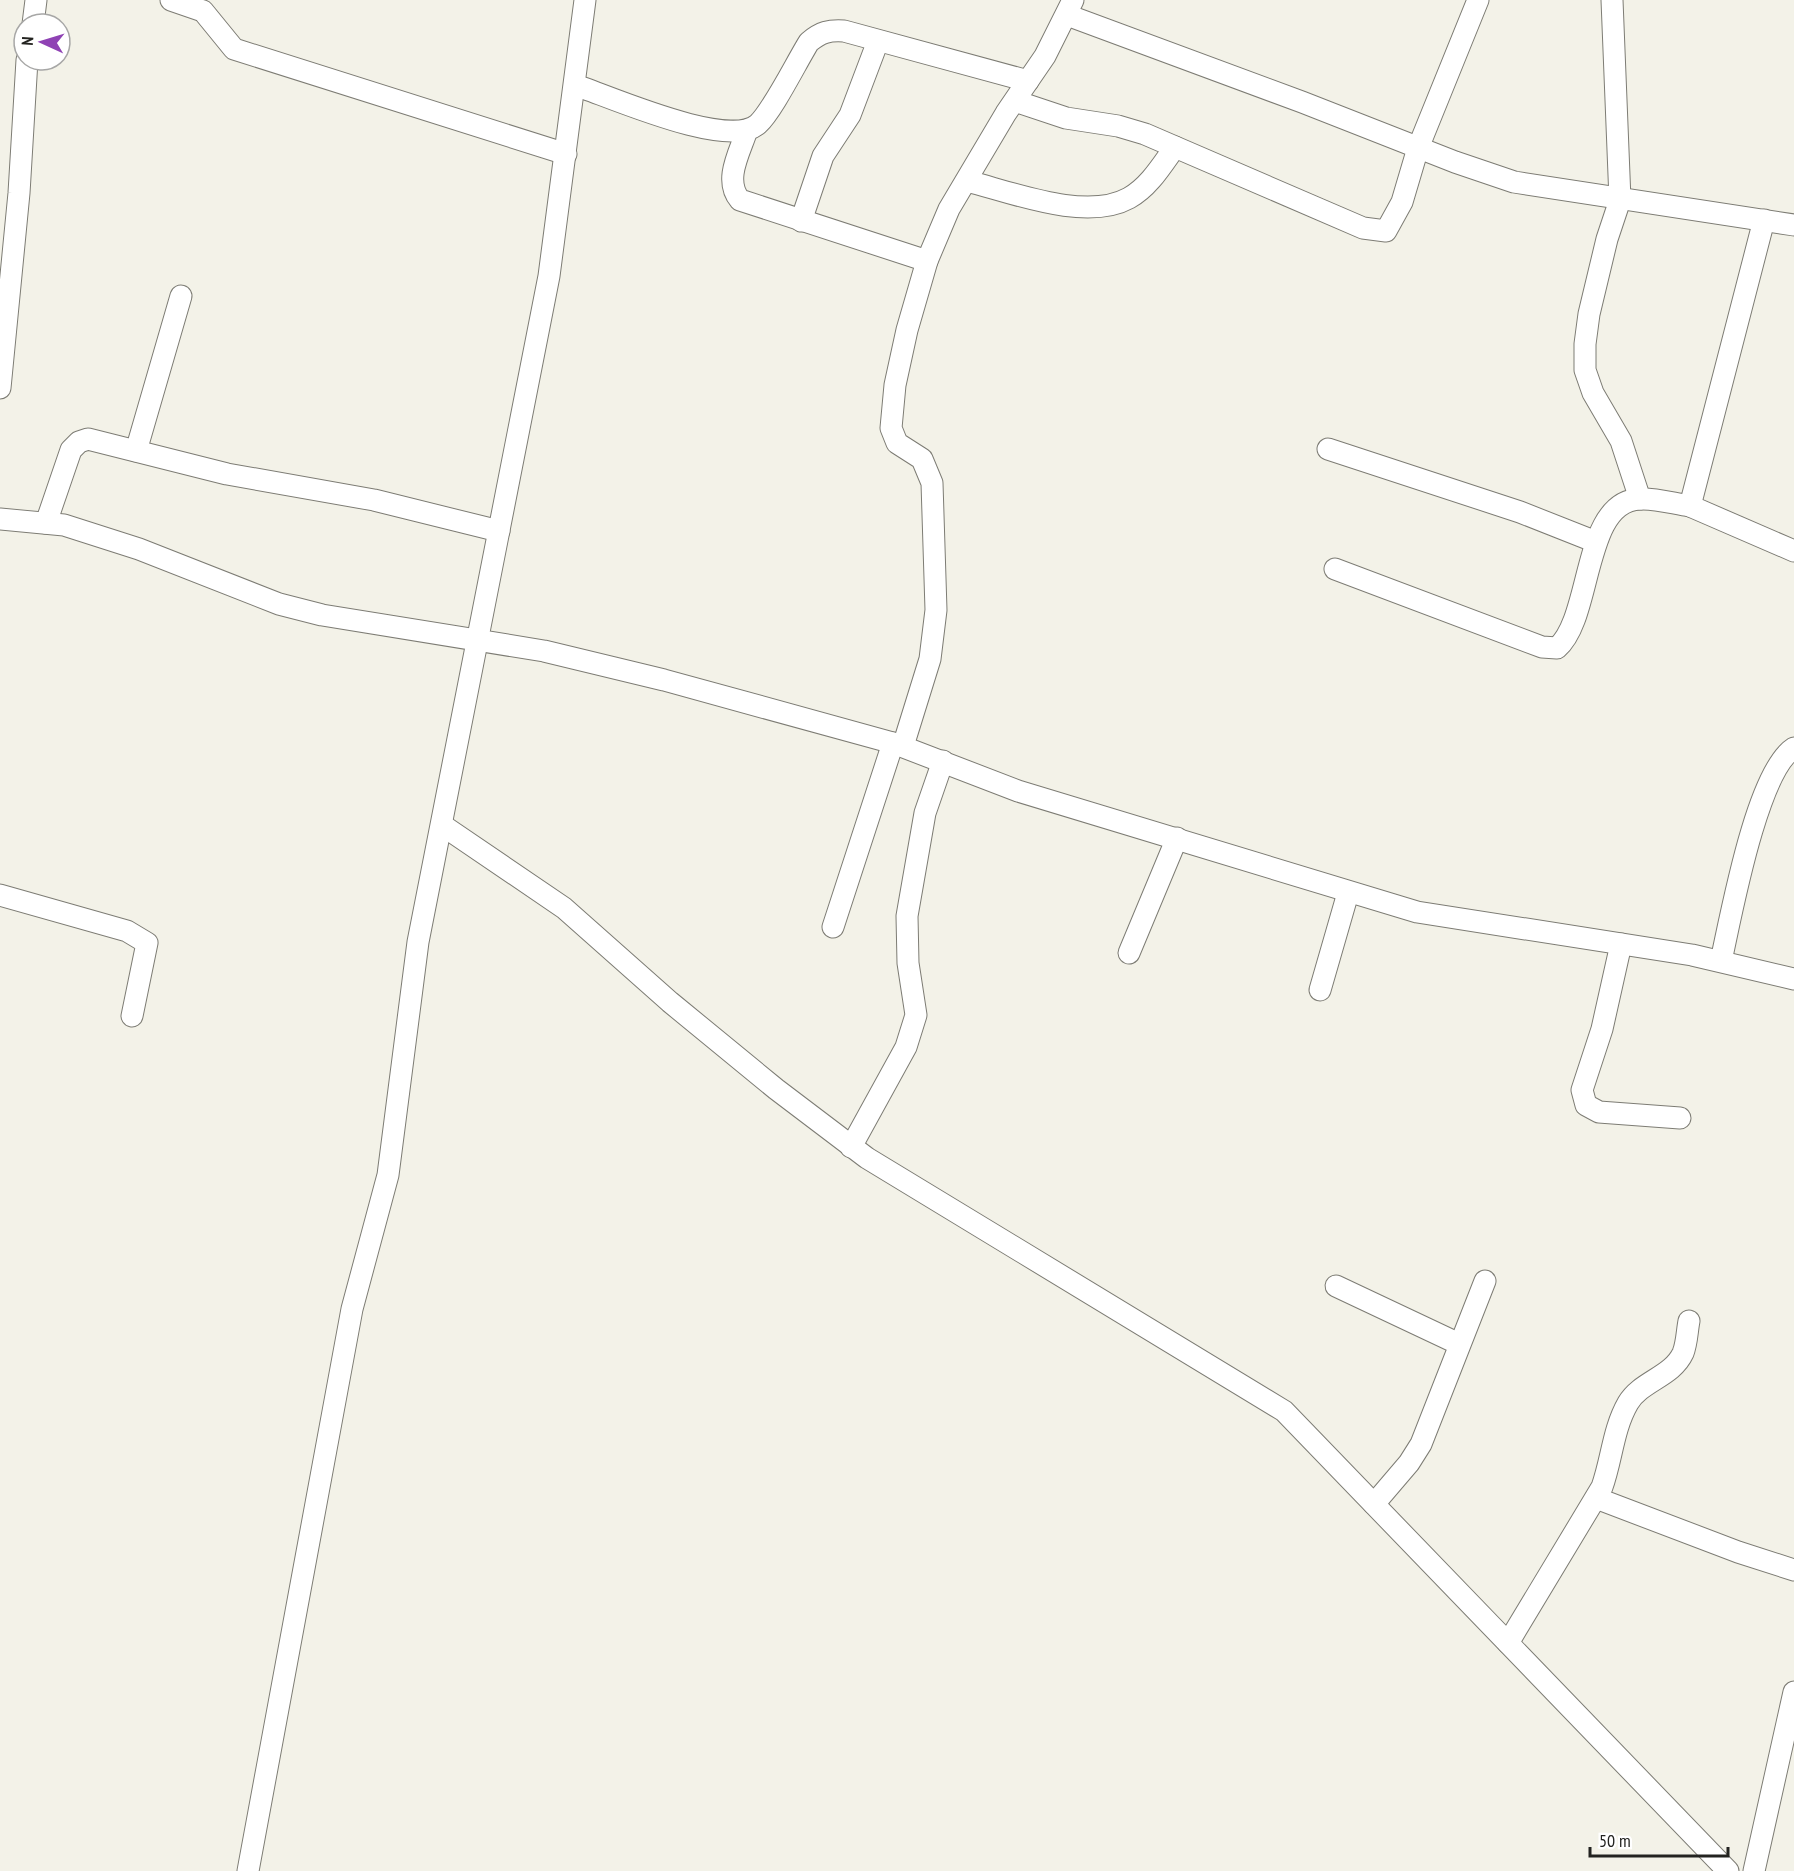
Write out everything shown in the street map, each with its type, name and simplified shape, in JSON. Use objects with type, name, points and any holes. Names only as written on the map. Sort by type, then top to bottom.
[{"type":"street","points":[[171,0],[203,11],[234,49],[566,154]]},
{"type":"street","points":[[248,1871],[352,1309],[388,1175],[418,942],[549,276],[585,0]]},
{"type":"street","points":[[1015,101],[1066,118],[1145,134],[1375,232],[1386,231],[1402,202],[1419,148],[1478,0]]},
{"type":"street","points":[[1612,0],[1620,200],[1607,238],[1589,314],[1585,370],[1593,393],[1630,461],[1640,499]]},
{"type":"street","points":[[833,927],[898,744],[923,687],[934,636],[932,483],[922,459],[897,442],[891,428],[895,386],[927,261],[949,210],[1070,8],[1419,148],[1515,182],[1620,200],[1659,202],[1794,225]]},
{"type":"street","points":[[575,85],[696,127],[734,133],[758,124],[809,42],[820,33],[844,31],[1028,81]]},
{"type":"street","points":[[801,220],[823,156],[850,115],[878,41]]},
{"type":"street","points":[[0,388],[19,193],[26,72]]},
{"type":"street","points":[[747,130],[731,183],[733,192],[749,205],[927,261]]},
{"type":"street","points":[[967,181],[1053,203],[1095,207],[1128,199],[1142,189],[1174,147]]},
{"type":"street","points":[[1690,506],[1764,220]]},
{"type":"street","points":[[136,451],[180,296]]},
{"type":"street","points":[[46,523],[71,450],[79,442],[88,439],[227,474],[374,500],[499,531]]},
{"type":"street","points":[[1328,449],[1520,512],[1596,542]]},
{"type":"street","points":[[1335,569],[1542,646],[1557,648],[1567,639],[1574,626],[1596,542],[1609,518],[1621,503],[1640,499],[1690,506],[1794,551]]},
{"type":"street","points":[[0,519],[64,525],[129,546],[279,604],[347,620],[478,639],[598,663],[898,744],[1018,791],[1177,838],[1348,893],[1417,912],[1721,961],[1794,979]]},
{"type":"street","points":[[1721,961],[1756,820],[1779,764],[1785,753],[1794,748]]},
{"type":"street","points":[[851,1147],[906,1047],[916,1015],[908,963],[907,916],[925,813],[943,761]]},
{"type":"street","points":[[442,825],[564,908],[670,1002],[784,1096],[851,1147],[967,1221],[1241,1383],[1284,1411],[1728,1871]]},
{"type":"street","points":[[1129,953],[1177,838]]},
{"type":"street","points":[[1320,990],[1348,893]]},
{"type":"street","points":[[0,895],[127,931],[147,943],[132,1016]]},
{"type":"street","points":[[1621,944],[1602,1029],[1582,1090],[1586,1105],[1599,1112],[1680,1118]]},
{"type":"street","points":[[1374,1504],[1409,1463],[1421,1444],[1485,1281]]},
{"type":"street","points":[[1336,1286],[1459,1344]]},
{"type":"street","points":[[1508,1643],[1596,1498],[1611,1463],[1613,1440],[1629,1401],[1674,1366],[1683,1352],[1689,1321]]},
{"type":"street","points":[[1596,1498],[1738,1552],[1794,1570]]},
{"type":"street","points":[[1754,1871],[1794,1692]]}]
